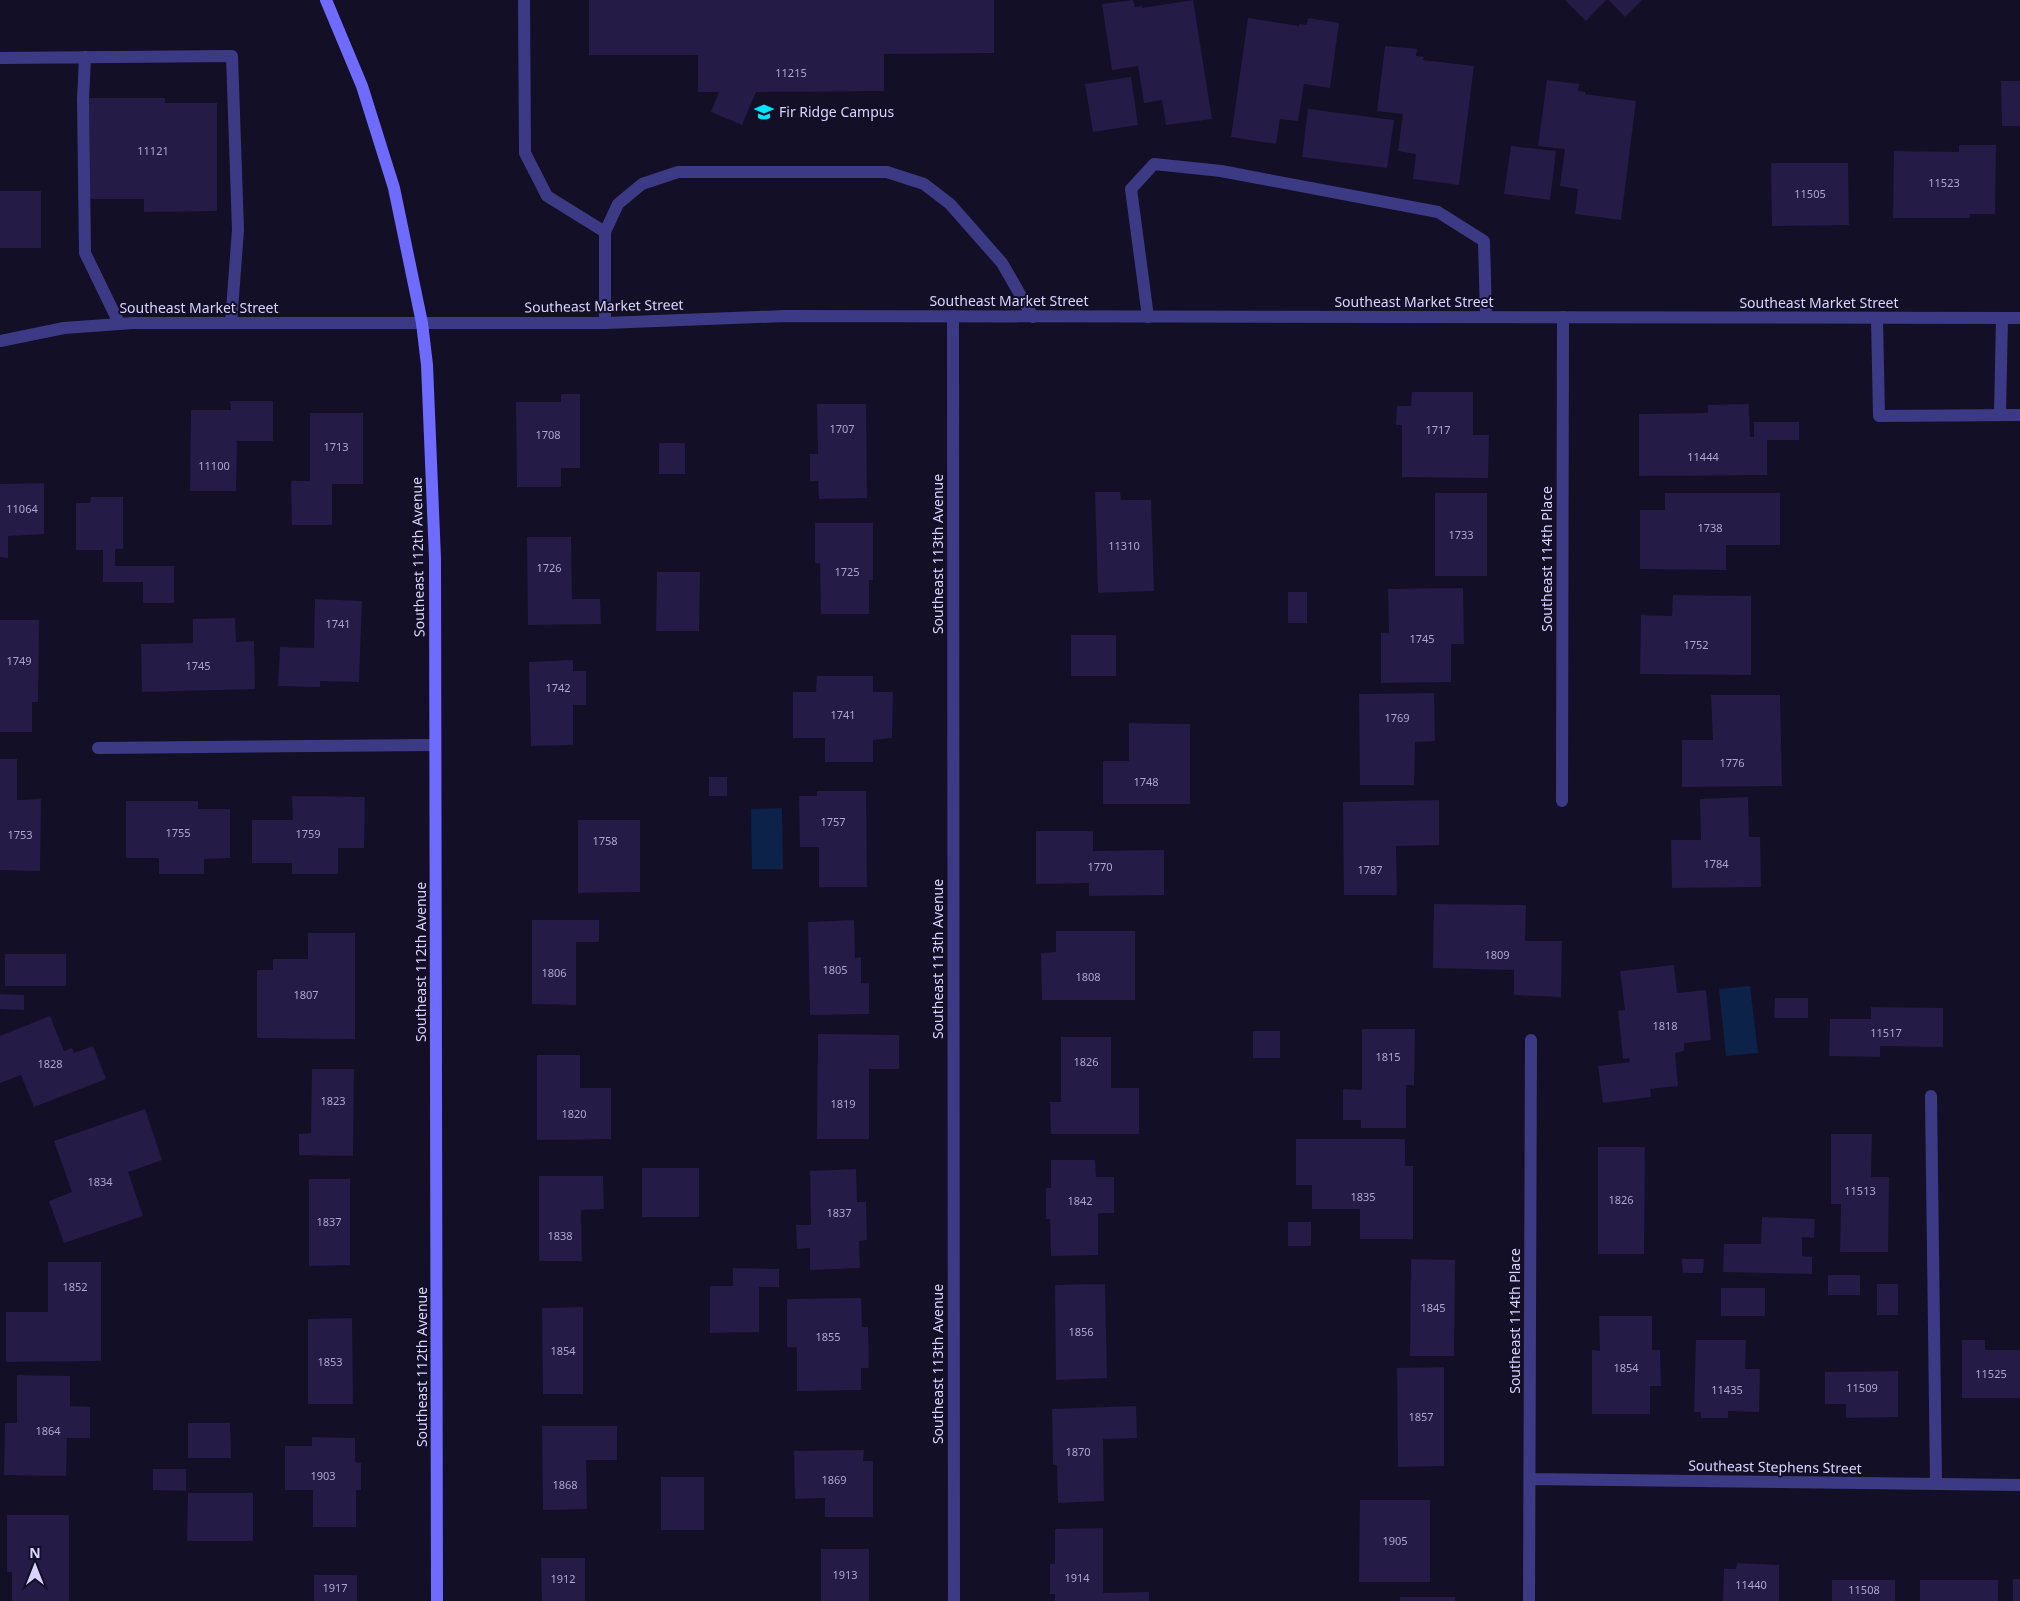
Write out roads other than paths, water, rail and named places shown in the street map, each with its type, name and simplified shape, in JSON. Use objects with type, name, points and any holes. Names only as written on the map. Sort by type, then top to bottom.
[{"type":"main road","name":"Southeast 112th Avenue","points":[[326,0],[353,62],[394,188],[422,323],[427,365],[435,559],[437,1601]]},
{"type":"street","points":[[524,0],[525,153],[547,196],[605,232]]},
{"type":"street","points":[[0,58],[232,56],[238,230],[231,323]]},
{"type":"street","points":[[85,57],[83,100],[85,253],[119,323]]},
{"type":"street","points":[[1148,317],[1131,189],[1154,164],[1221,171],[1438,212],[1484,241],[1486,317]]},
{"type":"street","points":[[606,323],[605,232],[618,204],[642,184],[678,172],[887,172],[924,184],[950,204],[1002,262],[1033,317]]},
{"type":"street","name":"Southeast Market Street","points":[[0,341],[64,328],[119,323],[606,323],[785,316],[2020,318]]},
{"type":"street","name":"Southeast 113th Avenue","points":[[954,316],[954,1601]]},
{"type":"street","name":"Southeast 114th Place","points":[[1562,317],[1562,801]]},
{"type":"street","points":[[1877,318],[1878,416],[2020,415]]},
{"type":"street","points":[[2000,414],[2002,318]]},
{"type":"street","points":[[98,748],[435,745]]},
{"type":"street","name":"Southeast 114th Place","points":[[1529,1601],[1530,1040]]},
{"type":"street","points":[[1931,1096],[1936,1483]]},
{"type":"street","name":"Southeast Stephens Street","points":[[1530,1479],[2020,1485]]},
{"type":"water","points":[[782,808],[783,869],[752,869],[751,809]]},
{"type":"water","points":[[1750,986],[1758,1053],[1726,1056],[1719,989]]},
{"type":"place","name":"Fir Ridge Campus","points":[[764,112]]}]
